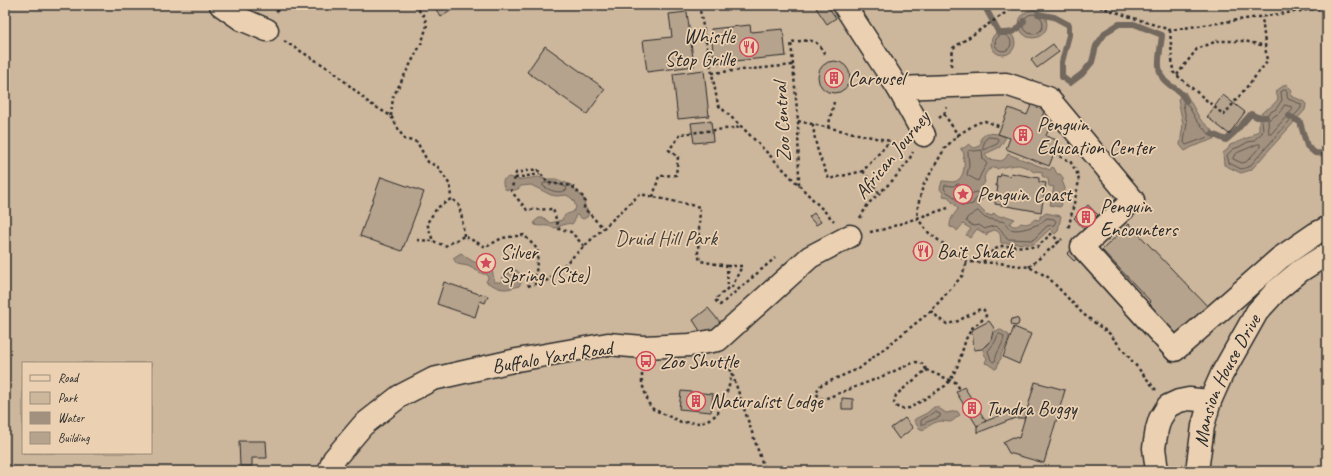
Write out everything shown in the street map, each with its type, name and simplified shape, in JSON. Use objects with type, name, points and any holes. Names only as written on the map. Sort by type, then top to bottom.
[{"type":"lane","points":[[221,5],[240,19],[267,30]]},
{"type":"lane","points":[[844,5],[898,88],[924,135]]},
{"type":"lane","points":[[898,88],[951,81],[1006,84],[1048,98],[1133,200],[1082,247],[1176,350],[1280,258],[1315,234],[1327,228]]},
{"type":"lane","points":[[718,340],[810,257],[850,236]]},
{"type":"lane","name":"Mansion House Drive","points":[[1197,471],[1203,426],[1210,401],[1222,374],[1257,312],[1277,290],[1294,276],[1327,254]]},
{"type":"lane","name":"Buffalo Yard Road","points":[[329,471],[334,459],[363,425],[400,396],[433,380],[517,360],[608,344],[643,347],[690,345],[718,340]]},
{"type":"lane","points":[[1157,471],[1154,448],[1157,429],[1160,418],[1168,406],[1179,401],[1189,399],[1210,401]]},
{"type":"path","points":[[283,5],[270,19],[267,30],[333,71],[369,103],[391,116],[404,140],[417,142],[428,162],[438,167],[450,185],[451,199]]},
{"type":"path","points":[[391,116],[393,97],[422,42],[427,25],[424,16],[414,5]]},
{"type":"path","name":"Zoo Central","points":[[699,5],[718,105],[742,127],[850,236]]},
{"type":"path","name":"African Journey","points":[[850,236],[868,204],[893,180],[908,162],[931,124],[944,114],[951,100],[953,48],[1017,5]]},
{"type":"path","points":[[1094,5],[1170,30],[1327,7]]},
{"type":"path","points":[[1170,30],[1173,72],[1224,115],[1267,62],[1262,17]]},
{"type":"path","points":[[793,66],[791,42],[809,40],[820,45],[826,56]]},
{"type":"path","points":[[1177,75],[1197,49],[1217,41],[1244,41],[1266,46]]},
{"type":"path","name":"Zoo Central","points":[[712,73],[793,66],[798,121],[799,186]]},
{"type":"path","points":[[828,128],[834,102]]},
{"type":"path","points":[[944,114],[958,135]]},
{"type":"path","points":[[798,121],[813,124],[828,128],[890,141],[863,170],[829,179],[820,159],[814,136],[813,124]]},
{"type":"path","points":[[1001,127],[985,121],[977,123],[958,135],[945,148],[923,186],[918,205],[917,218],[929,233],[967,262],[998,263],[1029,268],[1048,277],[1083,314],[1110,334],[1143,374]]},
{"type":"path","points":[[653,196],[659,176],[676,175],[678,157],[669,150],[681,134],[693,134],[742,127]]},
{"type":"path","points":[[1029,268],[1066,236],[1070,226],[1079,181],[1077,173],[1070,161],[1054,154]]},
{"type":"path","points":[[584,246],[572,232],[559,229],[553,209],[527,210],[511,191],[516,173],[537,169],[548,183],[572,186],[584,199],[584,208],[603,228]]},
{"type":"path","points":[[863,170],[880,193]]},
{"type":"path","points":[[464,236],[486,247],[502,238],[524,235],[538,250],[536,273],[528,286],[548,280],[640,194],[700,207],[698,253],[700,261],[727,266],[742,266],[732,287],[728,288],[715,300],[720,305],[778,256]]},
{"type":"path","points":[[451,199],[458,203],[462,218],[464,236]]},
{"type":"path","points":[[433,241],[427,223],[437,208],[451,199]]},
{"type":"path","points":[[885,229],[948,208]]},
{"type":"path","points":[[983,262],[993,250],[1002,246],[1037,248],[1051,234],[1060,242]]},
{"type":"path","points":[[418,240],[433,241],[446,246],[464,236]]},
{"type":"path","points":[[926,370],[925,365],[921,362],[915,362],[824,399],[819,398],[816,392],[821,385],[860,368],[931,311],[962,276],[967,262]]},
{"type":"path","points":[[727,266],[728,288]]},
{"type":"path","points":[[926,370],[896,395],[894,403],[897,407],[901,409],[910,408],[945,386],[951,379],[958,366],[966,339],[972,328],[986,316],[984,310],[980,309],[956,322],[947,324],[931,311]]},
{"type":"path","points":[[718,340],[732,373],[765,471]]},
{"type":"path","points":[[643,347],[642,384],[649,404],[653,409],[681,422],[702,423],[718,414],[719,401],[728,390],[732,373]]},
{"type":"path","points":[[926,370],[955,382],[960,389]]},
{"type":"green space","name":"Druid Hill Park","points":[[5,5],[1327,5],[1327,471],[5,471]]},
{"type":"water","points":[[1033,10],[1043,14],[1047,24],[1043,34],[1033,38],[1023,34],[1019,24],[1023,14]]},
{"type":"water","points":[[1003,31],[1012,34],[1015,43],[1012,52],[1003,55],[994,52],[991,43],[994,34]]},
{"type":"water","points":[[1286,84],[1292,90],[1291,96],[1303,101],[1306,104],[1305,110],[1251,170],[1241,173],[1224,165],[1223,153],[1230,145],[1251,137],[1254,133],[1259,131],[1261,113],[1274,104],[1278,99],[1276,91]]},
{"type":"water","points":[[1185,92],[1200,119],[1219,137],[1185,151],[1180,145],[1183,124],[1178,99]]},
{"type":"water","name":"Penguin Coast","points":[[987,133],[998,134],[1006,137],[1000,147],[985,154],[988,159],[1001,161],[1005,159],[1008,154],[1050,170],[1052,167],[1054,168],[1057,174],[1060,174],[1064,179],[1062,181],[1065,188],[1064,198],[1060,207],[1050,205],[1054,187],[1049,186],[1048,179],[1042,176],[1042,172],[1034,172],[1029,168],[1019,165],[997,169],[996,167],[989,170],[984,176],[985,182],[980,189],[985,195],[984,198],[978,203],[978,206],[986,214],[992,216],[994,213],[997,216],[1006,216],[1015,219],[1010,223],[1014,226],[1021,223],[1025,224],[1032,222],[1035,219],[1038,220],[1040,219],[1040,216],[1046,213],[1061,216],[1058,231],[1055,234],[1050,229],[1034,244],[1001,243],[1000,234],[994,230],[987,233],[987,235],[977,229],[970,238],[966,235],[971,229],[963,224],[957,231],[955,228],[950,227],[951,219],[958,209],[949,197],[943,196],[940,189],[942,181],[953,182],[961,177],[964,167],[964,155],[961,148],[964,148],[969,144],[974,148],[978,147],[981,143],[981,138]]},
{"type":"water","points":[[509,177],[517,180],[538,177],[545,179],[556,179],[571,185],[584,199],[585,207],[589,213],[587,217],[583,219],[577,215],[575,216],[575,220],[572,224],[554,228],[535,225],[534,222],[539,218],[544,218],[550,223],[562,220],[565,215],[573,212],[576,208],[574,201],[566,195],[551,195],[531,185],[521,186],[514,190],[505,189],[503,180]]},
{"type":"water","points":[[461,253],[473,261],[490,268],[493,273],[494,282],[501,282],[504,275],[516,270],[522,275],[521,283],[519,286],[509,289],[502,289],[491,285],[486,282],[488,278],[487,274],[483,274],[468,266],[457,264],[453,258]]},
{"type":"water","points":[[1001,330],[1009,335],[1009,337],[1001,355],[1001,359],[997,368],[995,369],[985,363],[987,358],[983,350],[992,340],[995,331]]},
{"type":"water","points":[[934,407],[937,407],[946,413],[957,411],[960,415],[950,422],[942,421],[931,424],[923,430],[919,428],[914,421],[915,419],[927,413]]},
{"type":"building","points":[[433,5],[449,5],[452,10],[441,17]]},
{"type":"building","points":[[821,5],[827,5],[836,18],[827,24],[816,8]]},
{"type":"building","points":[[687,12],[694,66],[647,72],[643,40],[672,37],[669,14]]},
{"type":"building","name":"Whistle Stop Grille","points":[[750,25],[751,32],[783,29],[786,56],[714,63],[711,29]]},
{"type":"building","points":[[1053,44],[1059,52],[1037,68],[1031,60]]},
{"type":"building","points":[[545,46],[605,89],[587,114],[527,72]]},
{"type":"building","name":"Carousel","points":[[831,61],[837,61],[847,68],[850,77],[849,83],[843,90],[837,93],[831,93],[821,86],[818,80],[818,74],[825,64]]},
{"type":"building","points":[[704,70],[709,116],[678,119],[673,74]]},
{"type":"building","points":[[1223,95],[1245,112],[1229,134],[1207,117]]},
{"type":"building","name":"Penguin Education Center","points":[[1032,103],[1045,109],[1042,117],[1052,121],[1046,136],[1059,141],[1049,166],[1006,149],[1010,138],[998,134],[1009,108],[1027,115]]},
{"type":"building","points":[[711,121],[713,141],[694,143],[691,123]]},
{"type":"building","points":[[1011,173],[1039,178],[1039,182],[1046,183],[1041,212],[995,204],[998,186],[996,186],[997,176],[1000,177],[1001,174],[1010,176]]},
{"type":"building","points":[[381,177],[424,192],[402,251],[360,236]]},
{"type":"building","name":"Penguin Encounters","points":[[1088,205],[1098,215],[1084,229],[1074,218]]},
{"type":"building","points":[[814,213],[821,222],[816,225],[809,217]]},
{"type":"building","points":[[1129,224],[1210,309],[1178,339],[1147,306],[1151,302],[1102,250]]},
{"type":"building","name":"Bait Shack","points":[[920,242],[932,251],[925,260],[913,252]]},
{"type":"building","points":[[1074,247],[1082,254],[1074,261],[1067,254]]},
{"type":"building","points":[[444,282],[488,296],[485,303],[480,301],[475,317],[437,304]]},
{"type":"building","points":[[708,308],[720,322],[704,337],[693,320]]},
{"type":"building","points":[[1013,318],[1017,318],[1019,322],[1017,326],[1013,326],[1011,324],[1011,320]]},
{"type":"building","points":[[989,321],[994,328],[991,340],[982,349],[974,350],[972,330]]},
{"type":"building","points":[[1014,327],[1031,334],[1019,364],[1003,357]]},
{"type":"building","points":[[1035,382],[1065,390],[1044,463],[1009,453],[1003,442],[1013,437],[1019,438]]},
{"type":"building","name":"Tundra Buggy","points":[[964,387],[986,421],[977,426],[956,392]]},
{"type":"building","name":"Naturalist Lodge","points":[[681,391],[713,394],[711,412],[679,409]]},
{"type":"building","points":[[842,398],[853,399],[853,409],[842,409]]},
{"type":"building","points":[[1027,410],[1025,418],[1015,418],[977,433],[977,426],[986,421],[1011,411]]},
{"type":"building","points":[[905,418],[913,428],[899,439],[891,428]]},
{"type":"building","points":[[239,441],[266,441],[267,458],[252,458],[252,466],[240,466]]},
{"type":"waterway","points":[[984,5],[999,33],[1008,33],[1017,30],[1024,21]]},
{"type":"waterway","points":[[1038,14],[1054,17],[1069,25],[1069,35],[1062,62],[1062,77],[1070,83],[1082,74],[1092,62],[1096,46],[1106,32],[1119,24],[1134,24],[1162,35],[1159,59],[1160,71],[1165,81],[1181,93],[1186,101]]},
{"type":"waterway","points":[[1212,134],[1226,140],[1251,114],[1257,117],[1266,117]]},
{"type":"waterway","points":[[1289,116],[1300,122],[1307,146],[1315,153],[1327,154]]},
{"type":"place","name":"Whistle Stop Grille","points":[[749,47]]},
{"type":"place","name":"Carousel","points":[[834,78]]},
{"type":"place","name":"Penguin Education Center","points":[[1023,135]]},
{"type":"place","name":"Penguin Coast","points":[[963,194]]},
{"type":"place","name":"Penguin Encounters","points":[[1086,217]]},
{"type":"place","name":"Bait Shack","points":[[923,251]]},
{"type":"place","name":"Silver Spring (Site)","points":[[486,263]]},
{"type":"place","name":"Zoo Shuttle","points":[[646,361]]},
{"type":"place","name":"Naturalist Lodge","points":[[696,401]]},
{"type":"place","name":"Tundra Buggy","points":[[972,408]]}]
